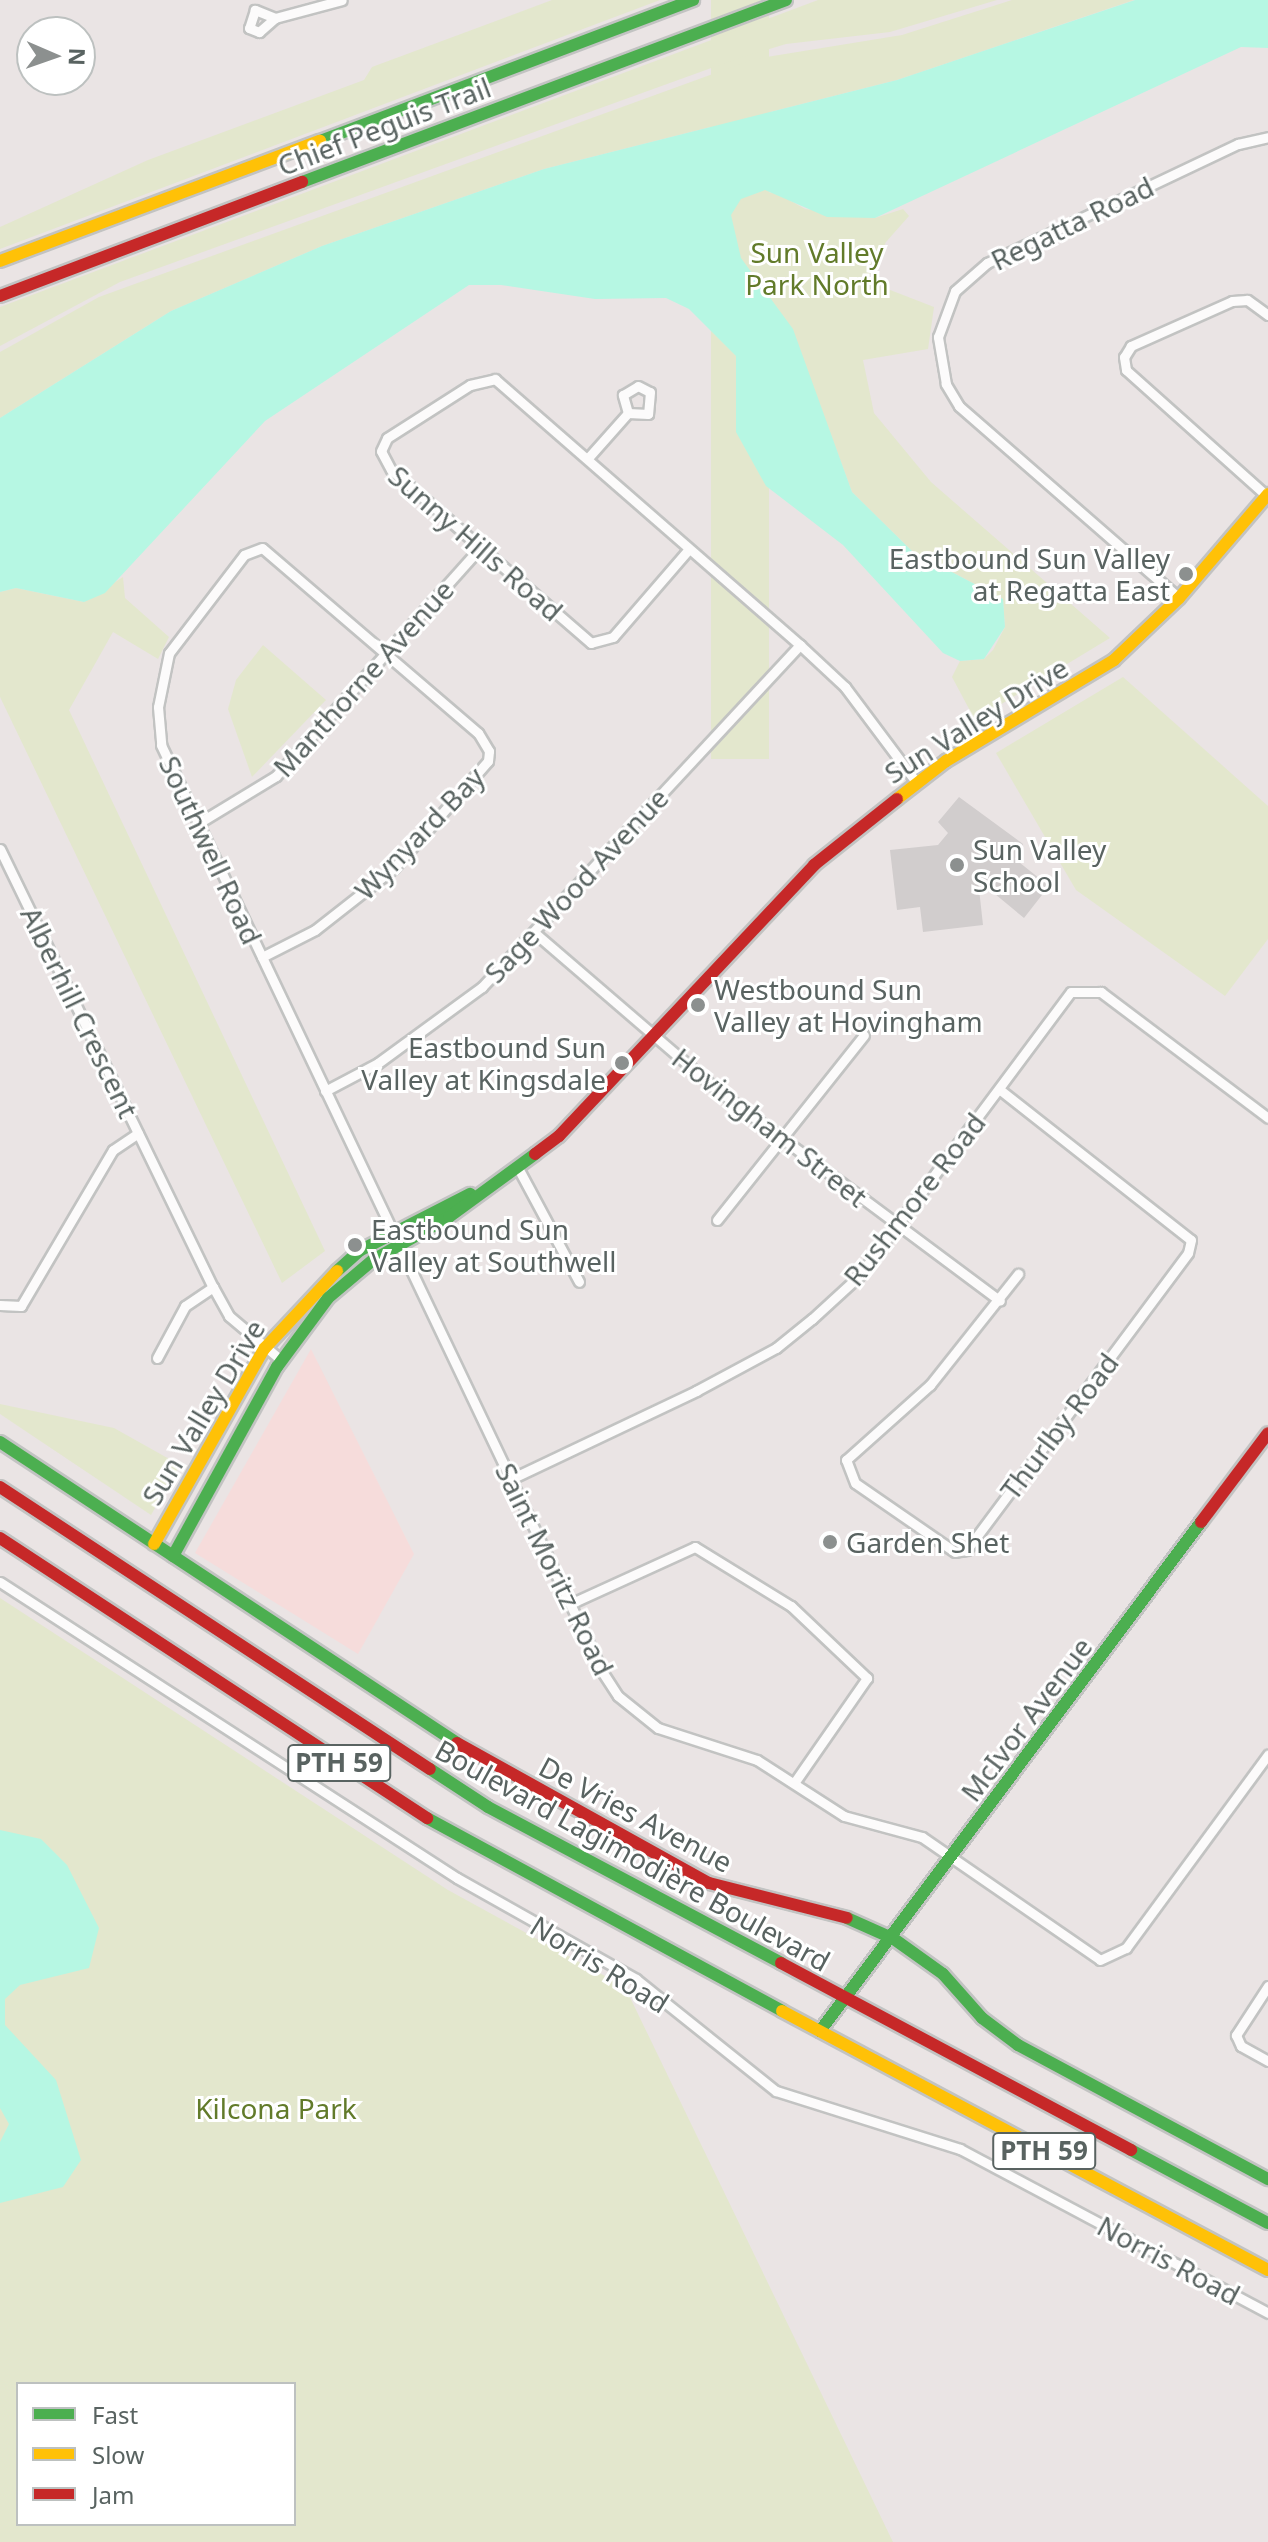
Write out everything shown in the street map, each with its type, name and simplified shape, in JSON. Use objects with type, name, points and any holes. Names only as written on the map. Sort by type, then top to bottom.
[{"type":"main road","name":"Chief Peguis Trail","points":[[0,261],[693,0]]},
{"type":"main road","name":"Chief Peguis Trail","points":[[0,296],[786,0]]},
{"type":"main road","name":"Sun Valley Drive","points":[[173,1556],[281,1360],[328,1298],[400,1244],[518,1168],[657,1038],[792,886],[916,782],[1114,660],[1179,598],[1268,496]]},
{"type":"main road","name":"Sun Valley Drive","points":[[154,1544],[264,1349],[328,1276],[394,1231],[498,1180]]},
{"type":"main road","name":"McIvor Avenue","points":[[820,2031],[894,1939],[1268,1433]]},
{"type":"main road","name":"De Vries Avenue","points":[[0,1442],[465,1748],[636,1845],[746,1897],[841,1915],[894,1939],[943,1974],[982,2018],[1018,2045],[1268,2179]]},
{"type":"main road","name":"Boulevard Lagimodière Boulevard","points":[[0,1487],[440,1779],[1268,2223]]},
{"type":"main road","name":"PTH 59","points":[[0,1538],[383,1793],[1268,2270]]},
{"type":"street","points":[[275,18],[342,0]]},
{"type":"street","name":"Regatta Road","points":[[1179,598],[959,406],[946,384],[938,337],[955,291],[987,263],[1238,144],[1268,137]]},
{"type":"street","points":[[1268,315],[1247,300],[1232,301],[1131,346],[1124,357],[1126,370],[1268,496]]},
{"type":"street","name":"Sunny Hills Road","points":[[689,549],[604,643],[582,637],[383,461],[387,438],[470,385],[495,379],[588,458],[845,687],[916,782]]},
{"type":"street","points":[[588,458],[628,413]]},
{"type":"street","name":"Manthorne Avenue","points":[[197,824],[276,776],[481,547]]},
{"type":"street","name":"Southwell Road","points":[[387,654],[269,551],[244,555],[184,628],[160,681],[161,745],[394,1231]]},
{"type":"street","name":"Sage Wood Avenue","points":[[325,1091],[432,1027],[535,933],[800,645]]},
{"type":"street","name":"Wynyard Bay","points":[[262,957],[359,899],[488,761],[478,733],[387,654]]},
{"type":"street","name":"Alberhill Crescent","points":[[0,849],[213,1287],[229,1316],[264,1349],[281,1360]]},
{"type":"street","name":"Hovingham Street","points":[[535,933],[781,1139],[1000,1301]]},
{"type":"street","name":"Rushmore Road","points":[[511,1479],[776,1348],[859,1276],[1071,992],[1091,988],[1268,1118]]},
{"type":"street","points":[[717,1220],[864,1035]]},
{"type":"street","name":"Thurlby Road","points":[[999,1089],[1191,1240],[1188,1253],[967,1550],[955,1552],[855,1483],[846,1460],[930,1385],[1000,1301],[1018,1274]]},
{"type":"street","name":"Alberhill Crescent","points":[[0,1305],[21,1306],[113,1150],[138,1133]]},
{"type":"street","points":[[518,1168],[579,1282]]},
{"type":"street","name":"Saint Moritz Road","points":[[394,1231],[603,1673],[631,1708],[673,1735],[745,1754],[844,1816],[895,1826],[952,1858],[1100,1960],[1115,1958],[1268,1755]]},
{"type":"street","points":[[157,1358],[185,1306],[213,1287]]},
{"type":"street","points":[[572,1603],[695,1547],[791,1606],[867,1678],[794,1783]]},
{"type":"street","name":"Norris Road","points":[[0,1582],[444,1870],[636,1979],[776,2091],[960,2149],[1268,2313]]},
{"type":"street","points":[[1268,1986],[1236,2035],[1241,2046],[1268,2061]]},
{"type":"shaded area","points":[[1135,0],[1268,0],[1268,48],[1241,47],[875,218],[827,217],[765,190],[741,199],[731,215],[741,258],[793,329],[852,492],[912,551],[1003,599],[1005,627],[984,659],[960,661],[943,653],[843,545],[766,486],[736,432],[736,356],[689,309],[666,298],[595,299],[501,285],[469,285],[265,421],[105,593],[84,602],[16,588],[0,592],[0,418],[171,311],[322,246],[544,169],[897,80]]},
{"type":"shaded area","points":[[311,1349],[414,1554],[358,1654],[195,1553]]},
{"type":"shaded area","points":[[0,1830],[41,1839],[67,1865],[99,1928],[89,1968],[20,1985],[5,1999],[5,2025],[56,2080],[81,2160],[63,2187],[0,2203],[0,2142],[9,2124],[0,2108]]},
{"type":"green space","points":[[552,0],[660,0],[0,249],[0,227],[148,160],[364,80],[372,67]]},
{"type":"green space","points":[[711,0],[769,0],[769,759],[711,759]]},
{"type":"green space","points":[[818,0],[997,0],[890,32],[786,44],[739,58],[120,282],[0,346],[0,307]]},
{"type":"green space","points":[[1012,0],[1134,0],[897,80],[544,169],[322,246],[171,311],[0,418],[0,352],[99,297],[754,59],[902,35]]},
{"type":"green space","name":"Sun Valley Park North","points":[[752,191],[777,193],[805,209],[875,218],[903,209],[909,216],[886,242],[867,281],[934,307],[928,349],[863,360],[874,413],[931,482],[1110,638],[975,720],[952,677],[960,661],[984,659],[993,650],[1005,627],[1003,599],[912,551],[852,492],[816,395],[733,241],[731,214]]},
{"type":"green space","points":[[123,577],[125,598],[169,637],[158,659],[113,632],[69,710],[325,1251],[282,1283],[0,697],[0,592],[16,588],[84,602]]},
{"type":"green space","points":[[263,645],[326,700],[252,777],[228,709],[236,680]]},
{"type":"green space","points":[[1123,677],[1268,806],[1268,939],[1225,996],[1076,890],[996,753]]},
{"type":"green space","points":[[0,1404],[114,1428],[180,1465],[151,1515],[0,1414]]},
{"type":"green space","name":"Kilcona Park","points":[[0,1598],[448,1890],[625,1987],[893,2542],[0,2542]]},
{"type":"building","name":"Sun Valley School","points":[[959,797],[1023,844],[1015,859],[1049,886],[1024,918],[978,880],[983,925],[923,932],[920,907],[897,910],[890,850],[938,845],[948,833],[938,822]]},
{"type":"traffic: fast","points":[[320,141],[693,0]]},
{"type":"traffic: fast","points":[[302,182],[786,0]]},
{"type":"traffic: fast","points":[[173,1556],[277,1367],[328,1298],[373,1260],[449,1217],[535,1154]]},
{"type":"traffic: fast","points":[[337,1271],[359,1251],[470,1194]]},
{"type":"traffic: fast","points":[[0,1442],[457,1743]]},
{"type":"traffic: fast","points":[[820,2031],[1201,1522]]},
{"type":"traffic: fast","points":[[430,1769],[488,1807],[781,1963]]},
{"type":"traffic: fast","points":[[427,1818],[782,2011]]},
{"type":"traffic: fast","points":[[847,1918],[894,1939],[943,1974],[982,2018],[1018,2045],[1268,2179]]},
{"type":"traffic: fast","points":[[1131,2150],[1268,2223]]},
{"type":"traffic: slow","points":[[0,261],[320,141]]},
{"type":"traffic: slow","points":[[897,799],[946,761],[1114,660],[1179,598],[1268,494]]},
{"type":"traffic: slow","points":[[154,1544],[264,1349],[337,1271]]},
{"type":"traffic: slow","points":[[782,2011],[1268,2270]]},
{"type":"traffic: jam","points":[[0,296],[302,182]]},
{"type":"traffic: jam","points":[[535,1154],[559,1136],[814,865],[897,799]]},
{"type":"traffic: jam","points":[[1201,1522],[1268,1433]]},
{"type":"traffic: jam","points":[[0,1487],[430,1769]]},
{"type":"traffic: jam","points":[[0,1538],[427,1818]]},
{"type":"traffic: jam","points":[[457,1743],[709,1883],[847,1918]]},
{"type":"traffic: jam","points":[[781,1963],[1131,2150]]},
{"type":"place","name":"Eastbound Sun Valley at Regatta East","points":[[1186,574]]},
{"type":"place","name":"Sun Valley School","points":[[957,865]]},
{"type":"place","name":"Westbound Sun Valley at Hovingham","points":[[698,1005]]},
{"type":"place","name":"Eastbound Sun Valley at Kingsdale","points":[[622,1063]]},
{"type":"place","name":"Eastbound Sun Valley at Southwell","points":[[355,1245]]},
{"type":"place","name":"Garden Shet","points":[[830,1542]]}]
